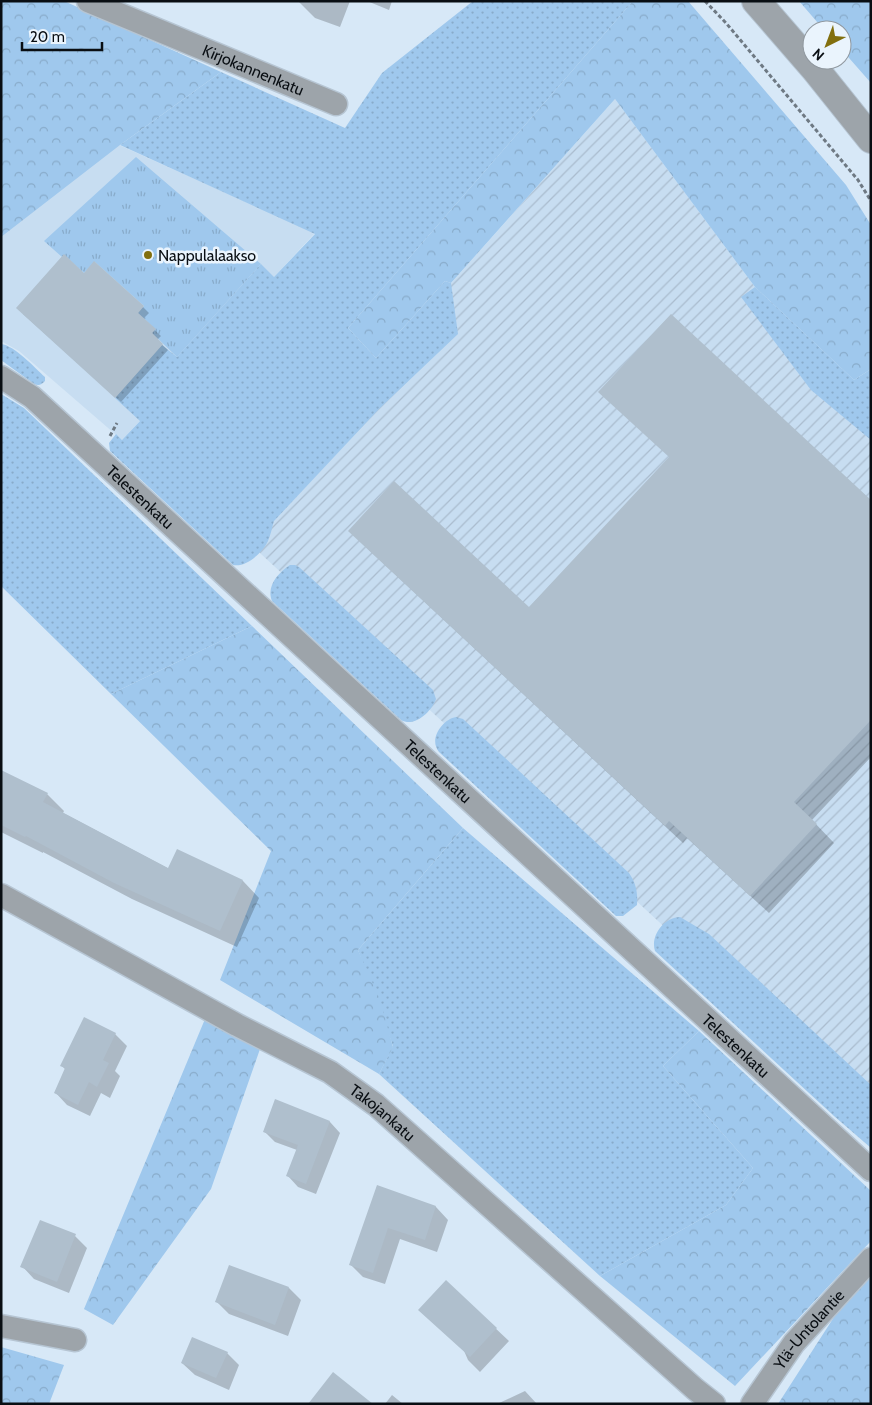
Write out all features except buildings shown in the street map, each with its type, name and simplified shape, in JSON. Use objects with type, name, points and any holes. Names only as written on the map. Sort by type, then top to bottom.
[{"type":"street","name":"Kirjokannenkatu","points":[[88,1],[336,104]]},
{"type":"street","points":[[756,1],[816,69],[871,138]]},
{"type":"street","name":"Telestenkatu","points":[[1,377],[32,397],[871,1170]]},
{"type":"street","name":"Takojankatu","points":[[1,894],[237,1025],[330,1072],[340,1079],[376,1105],[714,1404]]},
{"type":"street","name":"Ylä-Untolantie","points":[[752,1404],[794,1343],[871,1259]]},
{"type":"street","points":[[1,1326],[75,1340]]},
{"type":"path","points":[[705,1],[726,23],[858,180],[871,201]]},
{"type":"shaded area","name":"Nappulalaakso","points":[[1,92],[315,233],[122,440],[19,351],[1,341]]},
{"type":"shaded area","points":[[615,99],[755,287],[871,396],[871,1118],[233,528]]},
{"type":"green space","points":[[1,1],[64,1],[221,72],[120,145],[1,237]]},
{"type":"green space","points":[[473,1],[633,1],[348,328],[376,358],[445,281],[451,283],[458,334],[379,409],[274,521],[268,541],[262,550],[248,562],[233,565],[110,451],[109,443],[116,434],[122,440],[140,421],[115,398],[162,345],[177,357],[261,264],[274,277],[315,234],[120,145],[221,72],[345,128],[382,73]]},
{"type":"green space","points":[[633,1],[688,1],[846,185],[871,225],[871,369],[854,380],[755,287],[615,99],[451,283],[445,281],[376,358],[348,328]]},
{"type":"green space","points":[[799,1],[871,1],[871,83],[852,61],[852,20],[815,20]]},
{"type":"green space","points":[[136,157],[261,264],[177,357],[152,333],[155,329],[138,313],[144,306],[95,262],[84,273],[64,255],[62,257],[44,241]]},
{"type":"green space","points":[[755,287],[854,380],[871,369],[871,440],[811,390],[741,297]]},
{"type":"green space","points":[[1,344],[12,348],[24,358],[45,377],[45,381],[40,385],[34,384],[1,360]]},
{"type":"green space","points":[[1,394],[24,408],[252,626],[111,694],[1,586]]},
{"type":"green space","points":[[290,565],[299,567],[433,690],[436,699],[427,713],[412,722],[401,720],[272,601],[271,590],[274,580]]},
{"type":"green space","points":[[252,626],[463,828],[358,950],[380,1000],[393,1047],[379,1074],[220,980],[271,851],[111,694]]},
{"type":"green space","points":[[456,717],[463,719],[629,873],[636,888],[637,905],[623,916],[616,916],[439,752],[435,741],[438,730],[446,721]]},
{"type":"green space","points":[[463,828],[699,1031],[663,1066],[753,1168],[726,1205],[600,1276],[379,1074],[393,1046],[358,950]]},
{"type":"green space","points":[[680,917],[709,934],[871,1085],[871,1148],[655,951],[656,934],[660,928],[669,920]]},
{"type":"green space","points":[[205,1019],[260,1049],[211,1189],[113,1325],[84,1309]]},
{"type":"green space","points":[[699,1031],[871,1191],[871,1241],[735,1386],[600,1276],[726,1205],[753,1168],[663,1066]]},
{"type":"green space","points":[[871,1276],[871,1404],[778,1404],[836,1314]]},
{"type":"green space","points":[[1,1347],[64,1365],[49,1404],[1,1404]]},
{"type":"place","name":"Nappulalaakso","points":[[148,255]]}]
